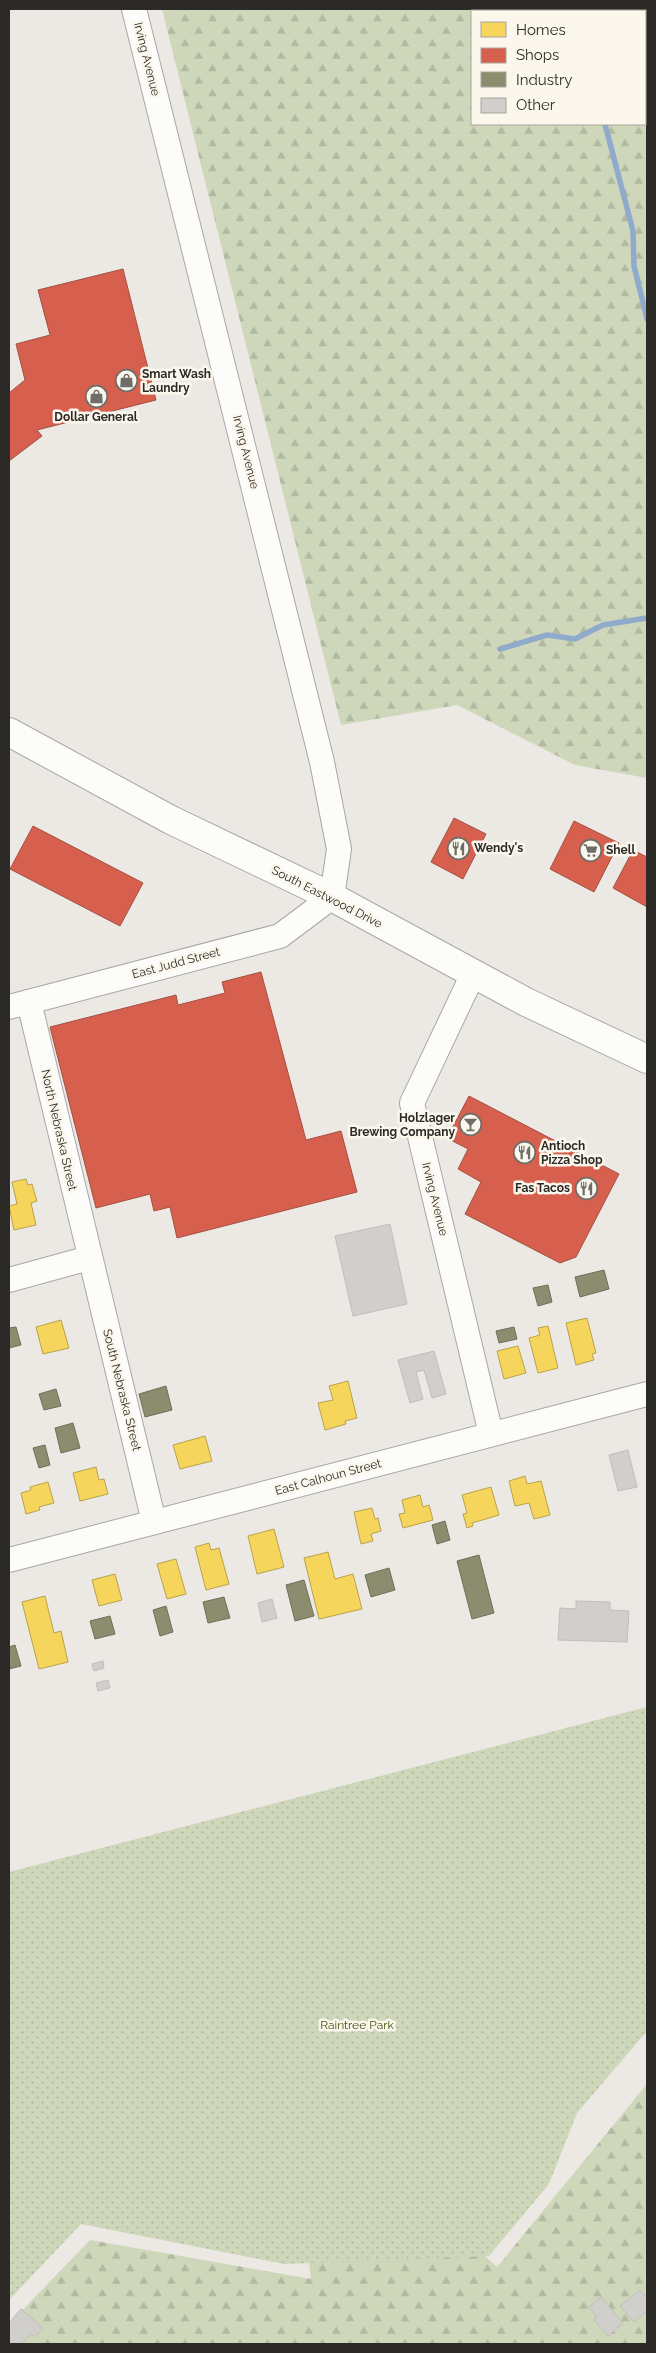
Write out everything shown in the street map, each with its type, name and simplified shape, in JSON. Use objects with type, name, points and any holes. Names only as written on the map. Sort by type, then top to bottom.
[{"type":"main road","name":"South Eastwood Drive","points":[[9,732],[171,820],[332,897],[526,1002],[647,1059]]},
{"type":"street","name":"Irving Avenue","points":[[134,9],[322,762],[339,849],[332,897]]},
{"type":"street","name":"East Judd Street","points":[[19,1005],[280,936],[332,897]]},
{"type":"street","name":"Irving Avenue","points":[[473,974],[412,1103],[491,1434]]},
{"type":"street","name":"North Nebraska Street","points":[[19,1005],[90,1258]]},
{"type":"street","points":[[9,1280],[90,1258]]},
{"type":"street","name":"South Nebraska Street","points":[[90,1258],[154,1522]]},
{"type":"street","name":"East Calhoun Street","points":[[9,1560],[647,1394]]},
{"type":"green space","points":[[162,9],[647,9],[647,778],[575,765],[457,705],[341,725]]},
{"type":"green space","name":"Raintree Park","points":[[647,1707],[647,2031],[577,2113],[549,2184],[489,2256],[284,2264],[81,2224],[9,2300],[9,1872]]},
{"type":"green space","points":[[647,2084],[647,2344],[9,2344],[9,2324],[90,2240],[311,2279],[296,2150],[343,2124],[497,2267]]},
{"type":"building: Homes","points":[[26,1179],[28,1185],[32,1184],[37,1201],[31,1203],[36,1225],[14,1230],[9,1206],[17,1204],[12,1182]]},
{"type":"building: Homes","points":[[587,1318],[596,1353],[592,1354],[594,1360],[576,1365],[566,1323]]},
{"type":"building: Homes","points":[[61,1320],[69,1348],[43,1354],[36,1327]]},
{"type":"building: Homes","points":[[548,1326],[558,1368],[538,1373],[529,1338],[540,1335],[538,1328]]},
{"type":"building: Homes","points":[[518,1346],[526,1373],[504,1379],[497,1351]]},
{"type":"building: Homes","points":[[348,1381],[357,1418],[345,1421],[346,1424],[325,1430],[318,1403],[333,1400],[329,1386]]},
{"type":"building: Homes","points":[[205,1436],[212,1461],[180,1469],[173,1445]]},
{"type":"building: Homes","points":[[96,1467],[99,1480],[104,1479],[108,1494],[80,1501],[73,1473]]},
{"type":"building: Homes","points":[[525,1476],[527,1484],[541,1481],[550,1515],[534,1519],[529,1503],[515,1506],[509,1481]]},
{"type":"building: Homes","points":[[48,1482],[54,1503],[39,1507],[40,1510],[26,1514],[21,1493],[31,1490],[30,1487]]},
{"type":"building: Homes","points":[[491,1487],[499,1515],[472,1523],[473,1526],[467,1528],[463,1514],[467,1513],[462,1495]]},
{"type":"building: Homes","points":[[420,1495],[423,1507],[429,1505],[433,1520],[403,1528],[399,1514],[405,1513],[402,1500]]},
{"type":"building: Homes","points":[[372,1508],[375,1519],[378,1518],[381,1531],[371,1534],[373,1541],[361,1544],[354,1512]]},
{"type":"building: Homes","points":[[274,1529],[284,1567],[257,1574],[248,1536]]},
{"type":"building: Homes","points":[[209,1543],[211,1550],[219,1548],[229,1584],[206,1590],[195,1547]]},
{"type":"building: Homes","points":[[328,1552],[335,1579],[353,1574],[362,1609],[319,1619],[304,1558]]},
{"type":"building: Homes","points":[[176,1559],[186,1594],[167,1599],[157,1564]]},
{"type":"building: Homes","points":[[115,1574],[122,1600],[99,1606],[92,1580]]},
{"type":"building: Homes","points":[[45,1596],[54,1633],[61,1631],[68,1662],[39,1669],[22,1602]]},
{"type":"building: Shops","points":[[123,269],[156,400],[37,430],[42,436],[9,461],[9,393],[25,380],[16,344],[50,335],[38,290]]},
{"type":"building: Shops","name":"Wendy's","points":[[454,818],[486,834],[463,879],[431,862]]},
{"type":"building: Shops","name":"Shell","points":[[574,821],[619,843],[594,892],[550,869]]},
{"type":"building: Shops","points":[[33,826],[143,883],[120,926],[10,869]]},
{"type":"building: Shops","points":[[633,850],[647,857],[647,907],[613,888]]},
{"type":"building: Shops","points":[[261,972],[306,1140],[341,1131],[357,1192],[177,1238],[170,1207],[154,1211],[150,1194],[96,1208],[50,1027],[176,995],[178,1005],[225,993],[222,982]]},
{"type":"building: Shops","points":[[469,1096],[619,1174],[576,1257],[560,1263],[465,1214],[481,1182],[458,1169],[468,1149],[447,1138]]},
{"type":"building: Industry","points":[[604,1270],[609,1289],[580,1297],[575,1277]]},
{"type":"building: Industry","points":[[548,1285],[552,1302],[538,1306],[533,1288]]},
{"type":"building: Industry","points":[[16,1327],[21,1345],[9,1348],[9,1328]]},
{"type":"building: Industry","points":[[514,1327],[517,1339],[499,1343],[496,1331]]},
{"type":"building: Industry","points":[[166,1386],[172,1410],[145,1417],[139,1394]]},
{"type":"building: Industry","points":[[56,1389],[61,1406],[44,1410],[39,1394]]},
{"type":"building: Industry","points":[[73,1423],[80,1448],[61,1453],[55,1428]]},
{"type":"building: Industry","points":[[45,1445],[50,1465],[39,1468],[33,1448]]},
{"type":"building: Industry","points":[[445,1521],[450,1540],[437,1544],[432,1525]]},
{"type":"building: Industry","points":[[479,1555],[494,1613],[472,1619],[457,1561]]},
{"type":"building: Industry","points":[[389,1568],[395,1590],[371,1597],[365,1575]]},
{"type":"building: Industry","points":[[304,1580],[314,1616],[295,1621],[286,1585]]},
{"type":"building: Industry","points":[[224,1597],[230,1618],[208,1623],[203,1602]]},
{"type":"building: Industry","points":[[166,1606],[173,1632],[160,1636],[153,1610]]},
{"type":"building: Industry","points":[[110,1616],[115,1634],[95,1639],[90,1621]]},
{"type":"building: Industry","points":[[15,1645],[21,1666],[9,1669],[9,1647]]},
{"type":"building: Other","points":[[390,1224],[407,1304],[353,1316],[335,1236]]},
{"type":"building: Other","points":[[434,1351],[446,1394],[432,1398],[424,1370],[416,1372],[423,1399],[410,1403],[398,1360]]},
{"type":"building: Other","points":[[628,1450],[637,1487],[618,1491],[609,1455]]},
{"type":"building: Other","points":[[272,1599],[277,1618],[262,1622],[258,1603]]},
{"type":"building: Other","points":[[576,1601],[610,1602],[610,1610],[629,1611],[627,1642],[558,1640],[560,1608],[576,1609]]},
{"type":"building: Other","points":[[103,1661],[104,1668],[94,1671],[92,1664]]},
{"type":"building: Other","points":[[108,1680],[110,1688],[98,1691],[96,1683]]},
{"type":"building: Other","points":[[640,2290],[647,2298],[647,2311],[634,2322],[620,2306]]},
{"type":"building: Other","points":[[601,2297],[623,2323],[608,2336],[594,2320],[597,2317],[589,2307]]},
{"type":"building: Other","points":[[21,2309],[43,2328],[35,2337],[31,2334],[21,2344],[9,2344],[9,2323]]},
{"type":"waterway","points":[[605,125],[633,231],[634,266],[647,319]]},
{"type":"waterway","points":[[500,649],[547,635],[575,639],[603,625],[647,618]]},
{"type":"place","name":"Smart Wash Laundry","points":[[126,381]]},
{"type":"place","name":"Dollar General","points":[[96,396]]},
{"type":"place","name":"Wendy's","points":[[458,848]]},
{"type":"place","name":"Shell","points":[[590,850]]},
{"type":"place","name":"Holzlager Brewing Company","points":[[471,1125]]},
{"type":"place","name":"Antioch Pizza Shop","points":[[525,1153]]},
{"type":"place","name":"Fas Tacos","points":[[586,1188]]}]
